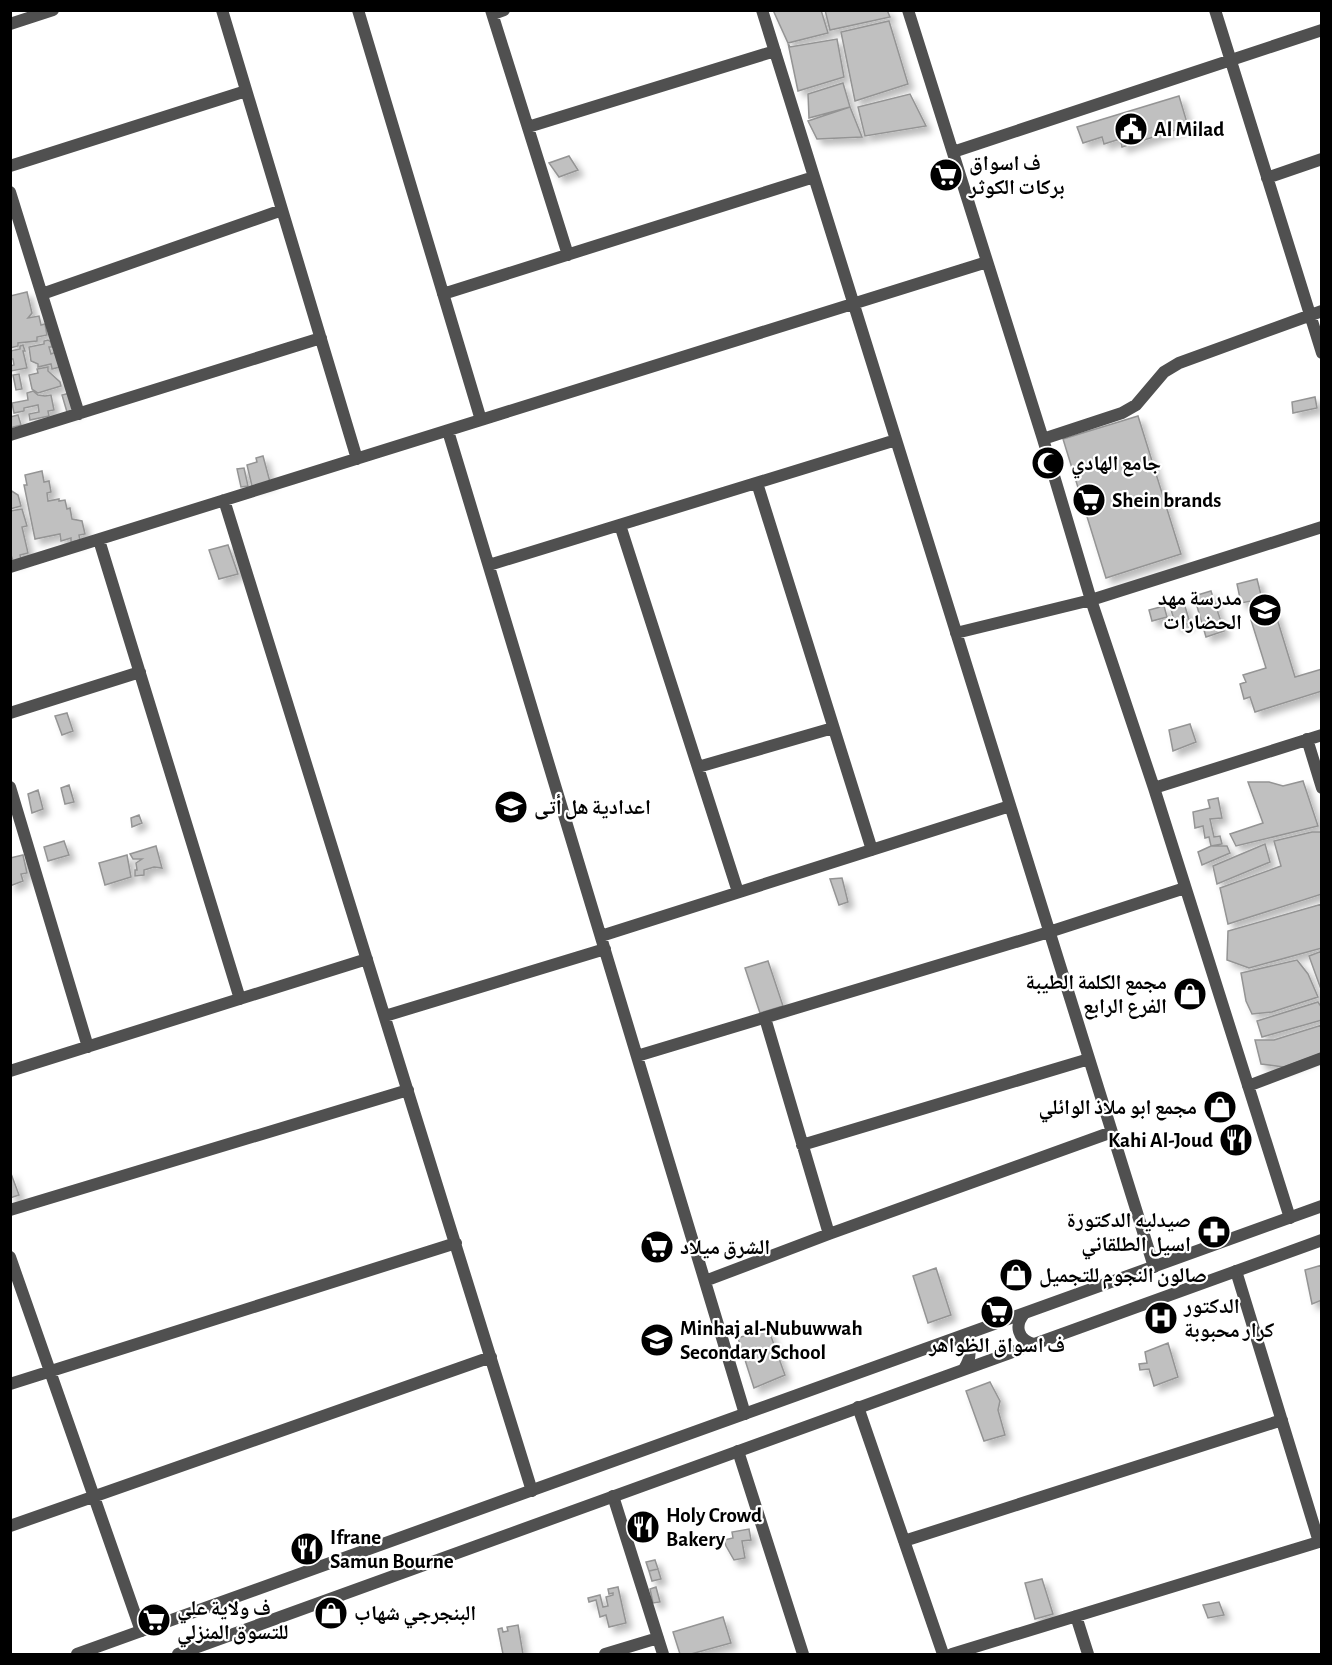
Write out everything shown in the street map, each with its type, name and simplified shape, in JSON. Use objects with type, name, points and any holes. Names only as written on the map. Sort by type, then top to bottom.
[{"type":"street","points":[[10,24],[52,10]]},
{"type":"street","points":[[222,10],[357,459]]},
{"type":"street","points":[[358,10],[481,420]]},
{"type":"street","points":[[762,10],[1154,1267]]},
{"type":"street","points":[[908,10],[1043,439],[1091,600],[1154,788],[1290,1218]]},
{"type":"street","points":[[1215,10],[1267,178],[1316,313],[1322,353]]},
{"type":"street","points":[[496,12],[528,127],[568,255]]},
{"type":"street","points":[[952,152],[1322,30]]},
{"type":"street","points":[[528,127],[775,51]]},
{"type":"street","points":[[10,166],[246,91]]},
{"type":"street","points":[[1267,178],[1322,159]]},
{"type":"street","points":[[443,294],[814,177]]},
{"type":"street","points":[[10,192],[79,414]]},
{"type":"street","points":[[42,294],[282,210]]},
{"type":"street","points":[[10,567],[987,262]]},
{"type":"street","points":[[1043,439],[1122,413],[1136,405],[1164,372],[1179,363],[1316,313]]},
{"type":"street","points":[[10,435],[321,338]]},
{"type":"street","points":[[448,430],[745,1414]]},
{"type":"street","points":[[489,565],[896,440]]},
{"type":"street","points":[[757,483],[872,850]]},
{"type":"street","points":[[224,500],[532,1491]]},
{"type":"street","points":[[620,525],[738,892]]},
{"type":"street","points":[[956,633],[1091,600],[1322,527]]},
{"type":"street","points":[[99,540],[240,999]]},
{"type":"street","points":[[10,713],[140,672]]},
{"type":"street","points":[[698,766],[833,728]]},
{"type":"street","points":[[1154,788],[1322,735]]},
{"type":"street","points":[[1307,739],[1322,788]]},
{"type":"street","points":[[10,787],[88,1047]]},
{"type":"street","points":[[601,936],[1010,806]]},
{"type":"street","points":[[637,1056],[1049,932],[1185,888]]},
{"type":"street","points":[[385,1016],[605,949]]},
{"type":"street","points":[[10,1071],[367,959]]},
{"type":"street","points":[[765,1018],[829,1234]]},
{"type":"street","points":[[802,1145],[1089,1059]]},
{"type":"street","points":[[1248,1086],[1322,1059]]},
{"type":"street","points":[[10,1210],[408,1089]]},
{"type":"street","points":[[705,1281],[1112,1132]]},
{"type":"street","points":[[77,1654],[1322,1206]]},
{"type":"street","points":[[178,1654],[197,1651],[613,1496],[1322,1240]]},
{"type":"street","points":[[10,1384],[456,1243]]},
{"type":"street","points":[[10,1257],[141,1631]]},
{"type":"street","points":[[952,1654],[1320,1541],[1236,1271]]},
{"type":"street","points":[[1024,1314],[1017,1328],[1025,1341],[1033,1344]]},
{"type":"street","points":[[954,1339],[967,1345],[970,1359],[964,1369]]},
{"type":"street","points":[[10,1526],[490,1357]]},
{"type":"street","points":[[858,1407],[943,1654]]},
{"type":"street","points":[[904,1541],[1282,1420]]},
{"type":"street","points":[[738,1451],[803,1654]]},
{"type":"street","points":[[613,1496],[663,1654]]},
{"type":"street","points":[[1076,1616],[1088,1654]]},
{"type":"street","points":[[605,1654],[658,1638]]},
{"type":"building","points":[[773,10],[821,10],[828,33],[788,43]]},
{"type":"building","points":[[825,10],[887,10],[890,17],[830,30]]},
{"type":"building","points":[[889,21],[908,84],[855,101],[841,32]]},
{"type":"building","points":[[837,39],[844,77],[798,91],[788,43],[790,47]]},
{"type":"building","points":[[843,83],[850,107],[809,118],[808,94]]},
{"type":"building","points":[[910,94],[926,126],[865,136],[858,107]]},
{"type":"building","points":[[1179,96],[1188,126],[1122,147],[1120,139],[1104,144],[1102,137],[1083,143],[1077,127]]},
{"type":"building","points":[[850,107],[862,137],[817,139],[808,121]]},
{"type":"building","points":[[569,156],[578,170],[559,177],[549,163]]},
{"type":"building","points":[[27,292],[32,313],[28,318],[39,316],[41,325],[45,324],[47,335],[37,337],[37,341],[18,343],[18,346],[10,348],[10,296]]},
{"type":"building","points":[[44,341],[51,342],[52,347],[49,347],[51,354],[56,352],[60,367],[52,369],[51,364],[38,367],[38,364],[31,361],[29,347],[44,344]]},
{"type":"building","points":[[23,345],[27,368],[11,371],[10,366],[14,365],[13,359],[10,359],[10,351],[20,349]]},
{"type":"building","points":[[48,367],[48,371],[60,382],[61,386],[38,393],[32,389],[29,375],[38,373],[37,369]]},
{"type":"building","points":[[19,374],[22,389],[16,390],[13,375]]},
{"type":"building","points":[[33,391],[38,395],[51,395],[54,410],[48,411],[49,416],[30,420],[29,414],[39,412],[38,405],[14,413],[12,403],[28,400],[27,393]]},
{"type":"building","points":[[70,393],[75,410],[67,412],[62,395]]},
{"type":"building","points":[[1315,397],[1317,408],[1293,413],[1292,402]]},
{"type":"building","points":[[18,415],[21,425],[10,428],[10,417]]},
{"type":"building","points":[[1138,416],[1181,554],[1106,578],[1063,439]]},
{"type":"building","points":[[263,456],[270,482],[252,486],[247,465],[257,462],[256,458]]},
{"type":"building","points":[[244,468],[248,486],[241,487],[237,469]]},
{"type":"building","points":[[42,471],[44,482],[49,481],[51,492],[47,493],[48,501],[65,500],[67,509],[70,508],[72,519],[82,521],[85,534],[79,535],[80,540],[71,542],[71,538],[61,541],[60,534],[35,539],[24,485],[27,485],[25,475]]},
{"type":"building","points":[[10,490],[18,495],[21,506],[10,509]]},
{"type":"building","points":[[22,509],[27,526],[22,527],[28,553],[20,555],[21,559],[13,561],[10,552],[10,511]]},
{"type":"building","points":[[228,545],[238,574],[219,579],[209,550]]},
{"type":"building","points":[[1257,579],[1262,599],[1241,603],[1237,584]]},
{"type":"building","points":[[1211,591],[1224,631],[1206,637],[1194,596]]},
{"type":"building","points":[[1184,603],[1190,623],[1176,627],[1170,606]]},
{"type":"building","points":[[1164,606],[1167,617],[1152,621],[1149,610]]},
{"type":"building","points":[[1275,612],[1295,677],[1322,669],[1322,691],[1255,712],[1250,697],[1244,699],[1240,684],[1246,682],[1243,675],[1266,668],[1251,620]]},
{"type":"building","points":[[67,713],[73,731],[62,735],[55,716]]},
{"type":"building","points":[[1190,724],[1196,742],[1173,751],[1169,730]]},
{"type":"building","points":[[1303,781],[1318,826],[1236,846],[1230,834],[1263,823],[1248,782],[1269,782],[1283,786]]},
{"type":"building","points":[[69,785],[74,802],[65,804],[61,788]]},
{"type":"building","points":[[38,790],[43,809],[32,813],[28,794]]},
{"type":"building","points":[[1218,798],[1222,818],[1210,819],[1214,837],[1220,836],[1222,844],[1211,846],[1209,837],[1205,838],[1203,826],[1195,828],[1193,812],[1210,808],[1208,800]]},
{"type":"building","points":[[139,815],[142,823],[132,827],[131,818]]},
{"type":"building","points":[[1312,832],[1322,832],[1322,894],[1228,924],[1220,888],[1281,866],[1274,841]]},
{"type":"building","points":[[64,841],[69,855],[48,861],[44,847]]},
{"type":"building","points":[[1265,844],[1270,862],[1217,884],[1213,866]]},
{"type":"building","points":[[156,846],[162,868],[154,867],[144,870],[144,875],[135,876],[136,863],[142,859],[133,859],[130,854]]},
{"type":"building","points":[[1211,846],[1227,846],[1230,853],[1202,865],[1198,852]]},
{"type":"building","points":[[23,855],[27,873],[21,874],[23,881],[10,886],[10,858]]},
{"type":"building","points":[[127,855],[131,877],[105,885],[99,863]]},
{"type":"building","points":[[842,878],[848,902],[839,905],[830,879]]},
{"type":"building","points":[[1322,904],[1322,948],[1249,968],[1227,960],[1228,931]]},
{"type":"building","points":[[1322,951],[1322,992],[1309,956]]},
{"type":"building","points":[[1297,960],[1308,974],[1318,997],[1272,1012],[1252,1014],[1246,1001],[1241,973]]},
{"type":"building","points":[[768,961],[783,1006],[760,1013],[745,968]]},
{"type":"building","points":[[1318,1002],[1322,1008],[1322,1020],[1262,1037],[1257,1021]]},
{"type":"building","points":[[1322,1025],[1322,1053],[1284,1067],[1261,1064],[1255,1040],[1274,1040]]},
{"type":"building","points":[[10,1171],[19,1195],[10,1198]]},
{"type":"building","points":[[1322,1265],[1322,1300],[1312,1304],[1305,1270]]},
{"type":"building","points":[[936,1268],[951,1315],[928,1323],[913,1276]]},
{"type":"building","points":[[768,1328],[785,1375],[754,1388],[738,1338]]},
{"type":"building","points":[[1168,1343],[1178,1377],[1154,1386],[1149,1369],[1140,1370],[1139,1364],[1147,1363],[1145,1352]]},
{"type":"building","points":[[990,1382],[1000,1401],[998,1410],[1005,1435],[984,1441],[966,1391]]},
{"type":"building","points":[[749,1529],[751,1540],[742,1541],[745,1558],[734,1560],[724,1540],[733,1538],[732,1532]]},
{"type":"building","points":[[655,1560],[658,1569],[649,1571],[646,1562]]},
{"type":"building","points":[[658,1569],[661,1579],[652,1581],[649,1571]]},
{"type":"building","points":[[1042,1579],[1053,1614],[1035,1619],[1025,1583]]},
{"type":"building","points":[[618,1587],[626,1623],[609,1627],[606,1615],[600,1617],[596,1600],[589,1602],[588,1598],[600,1595],[603,1607],[608,1606],[606,1597],[613,1593],[609,1594],[608,1589]]},
{"type":"building","points":[[656,1587],[660,1602],[653,1603],[650,1589]]},
{"type":"building","points":[[1219,1602],[1224,1615],[1208,1618],[1203,1605]]},
{"type":"building","points":[[723,1617],[731,1643],[691,1654],[680,1654],[673,1632]]},
{"type":"building","points":[[518,1625],[523,1654],[503,1654],[498,1629],[502,1628],[503,1632],[508,1631],[507,1627]]},
{"type":"place","name":"Al Milad","points":[[1131,129]]},
{"type":"place","name":"ف اسواق بركات الكوثر","points":[[946,175]]},
{"type":"place","name":"جامع الهادي","points":[[1048,463]]},
{"type":"place","name":"Shein brands","points":[[1089,500]]},
{"type":"place","name":"مدرسة مهد الحضارات","points":[[1265,610]]},
{"type":"place","name":"اعدادية هل أتى","points":[[511,807]]},
{"type":"place","name":"مجمع الكلمة الطيبة الفرع الرابع","points":[[1190,994]]},
{"type":"place","name":"مجمع ابو ملاذ الوائلي","points":[[1220,1107]]},
{"type":"place","name":"Kahi Al-Joud","points":[[1236,1140]]},
{"type":"place","name":"صيدليه الدكتورة اسيل الطلقاني","points":[[1214,1232]]},
{"type":"place","name":"الشرق ميلاد","points":[[657,1247]]},
{"type":"place","name":"صالون النجوم للتجميل","points":[[1016,1275]]},
{"type":"place","name":"ف اسواق الظواهر","points":[[997,1312]]},
{"type":"place","name":"الدكتور كرار محبوبة","points":[[1161,1318]]},
{"type":"place","name":"Minhaj al-Nubuwwah Secondary School","points":[[657,1340]]},
{"type":"place","name":"Holy Crowd Bakery","points":[[643,1527]]},
{"type":"place","name":"Ifrane Samun Bourne","points":[[307,1549]]},
{"type":"place","name":"البنجرجي شهاب","points":[[331,1613]]},
{"type":"place","name":"ف ولاية علي للتسوق المنزلي","points":[[154,1620]]}]
